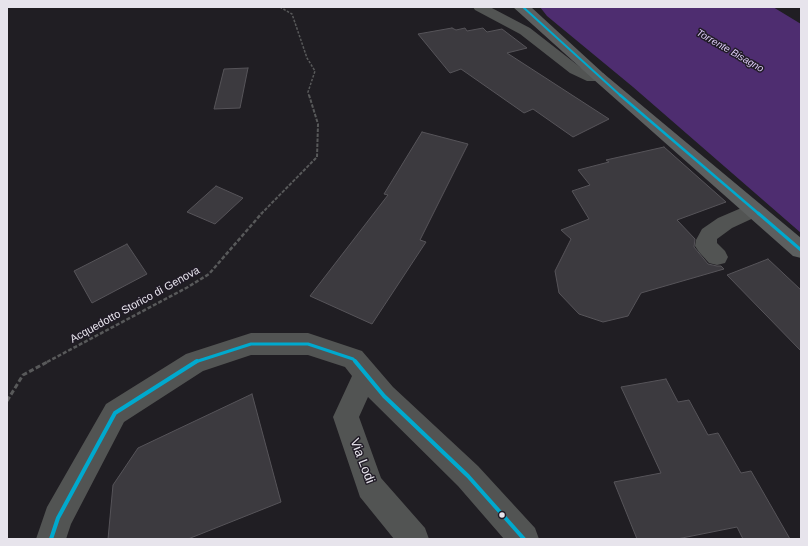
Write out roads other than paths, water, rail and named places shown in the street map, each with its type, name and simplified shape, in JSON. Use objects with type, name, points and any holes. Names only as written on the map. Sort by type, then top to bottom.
[{"type":"main road","points":[[523,8],[598,76],[801,250]]},
{"type":"street","points":[[480,7],[525,30],[575,70],[587,76],[598,76]]},
{"type":"street","points":[[717,257],[706,246],[706,240],[709,234],[725,222],[753,210]]},
{"type":"street","points":[[51,539],[58,518],[115,413],[195,362],[251,344],[308,344],[353,359],[384,396],[468,476],[524,539]]},
{"type":"street","name":"Via Lodi","points":[[366,374],[346,417],[370,487],[414,539]]},
{"type":"water","name":"Torrente Bisagno","points":[[540,7],[773,7],[801,24],[801,233],[633,87],[547,16]]}]
